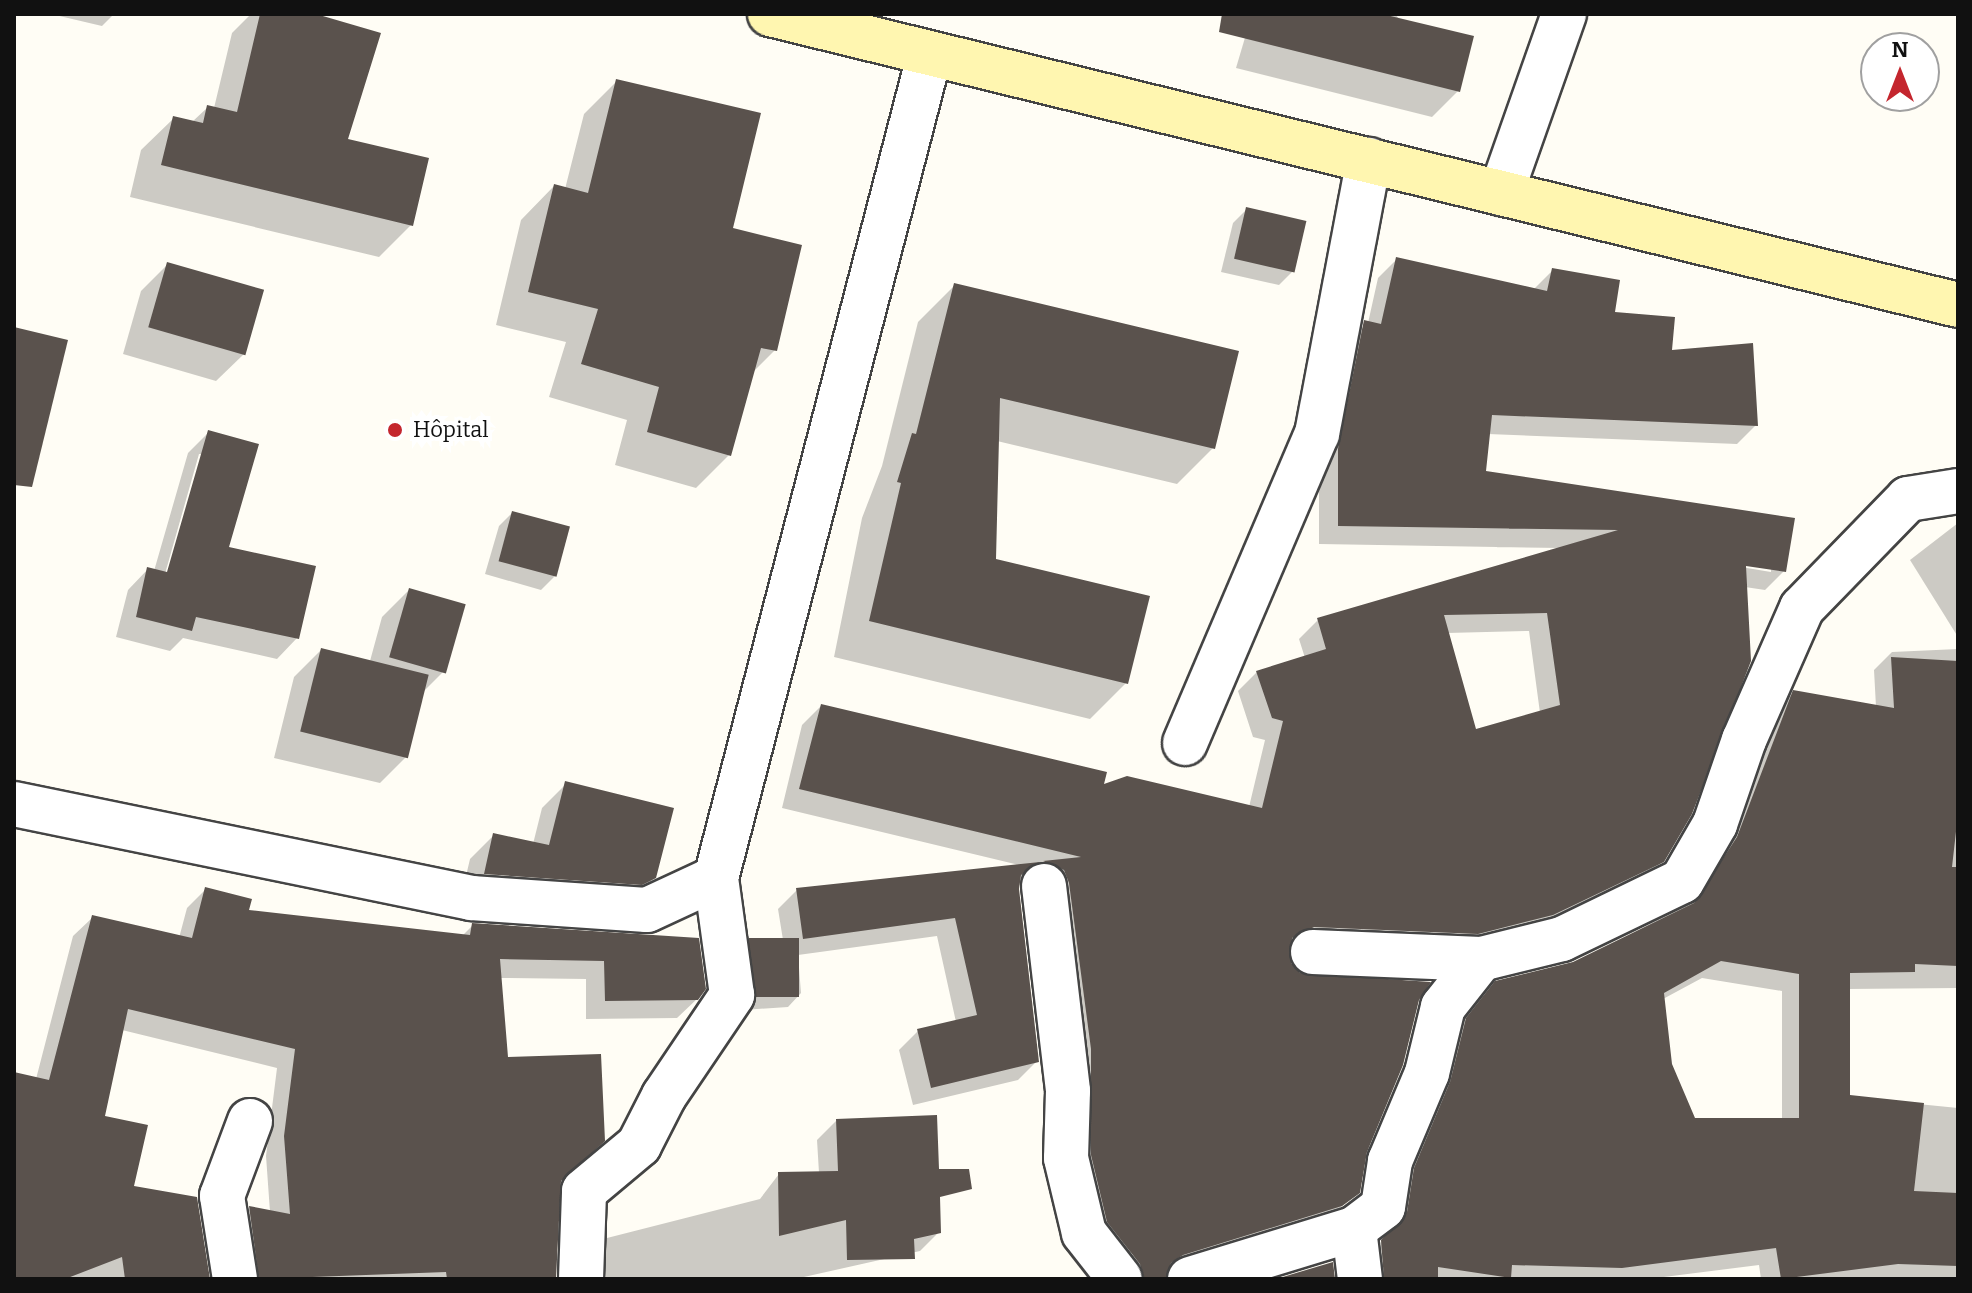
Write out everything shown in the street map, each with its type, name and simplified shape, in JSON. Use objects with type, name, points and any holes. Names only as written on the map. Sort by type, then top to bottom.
[{"type":"main road","points":[[770,14],[835,22],[930,53],[1958,305]]},
{"type":"street","points":[[1501,193],[1564,14]]},
{"type":"street","points":[[581,1279],[584,1191],[639,1145],[664,1096],[732,995],[716,878],[930,53]]},
{"type":"street","points":[[1185,743],[1317,434],[1369,160]]},
{"type":"street","points":[[1313,952],[1481,959],[1562,939],[1682,881],[1715,824],[1744,740],[1802,608],[1908,499],[1958,491]]},
{"type":"street","points":[[14,804],[471,898],[647,910],[716,878]]},
{"type":"street","points":[[1044,886],[1068,1091],[1066,1158],[1084,1233],[1120,1279]]},
{"type":"street","points":[[1190,1279],[1354,1229],[1383,1207],[1390,1161],[1427,1073],[1443,1007],[1481,959]]},
{"type":"street","points":[[235,1279],[222,1196],[250,1121]]},
{"type":"street","points":[[1354,1229],[1360,1279]]},
{"type":"building","points":[[260,14],[316,14],[381,33],[348,139],[429,158],[413,226],[161,165],[173,116],[203,123],[207,105],[237,112]]},
{"type":"building","points":[[1222,14],[1382,14],[1474,36],[1460,92],[1219,32]]},
{"type":"building","points":[[616,79],[761,113],[733,228],[802,245],[777,351],[761,348],[731,456],[647,432],[659,387],[581,364],[598,309],[528,292],[554,184],[588,193]]},
{"type":"building","points":[[1246,207],[1306,221],[1294,273],[1234,259]]},
{"type":"building","points":[[1396,257],[1547,291],[1552,268],[1620,280],[1615,312],[1675,317],[1672,350],[1753,343],[1758,426],[1492,415],[1486,471],[1795,518],[1786,572],[1746,566],[1751,661],[1692,814],[1664,862],[1553,915],[1478,934],[1314,927],[1292,938],[1291,963],[1300,973],[1431,982],[1419,1000],[1403,1065],[1367,1152],[1360,1193],[1342,1206],[1183,1255],[1171,1263],[1166,1279],[1144,1279],[1140,1264],[1107,1222],[1091,1155],[1091,1049],[1069,883],[1064,870],[1043,861],[1081,857],[799,789],[821,704],[1107,772],[1104,784],[1127,776],[1262,808],[1283,721],[1272,718],[1256,671],[1326,649],[1317,618],[1618,530],[1338,526],[1338,449],[1364,320],[1381,324]],"holes":[[[1547,613],[1560,705],[1476,729],[1444,615]]]},
{"type":"building","points":[[167,262],[264,290],[245,355],[148,327]]},
{"type":"building","points":[[954,283],[1239,351],[1215,449],[1000,398],[996,559],[1150,596],[1128,684],[869,621],[901,483],[897,482],[912,433],[916,434]]},
{"type":"building","points":[[14,327],[68,340],[32,487],[14,485]]},
{"type":"building","points":[[208,430],[259,444],[229,547],[316,566],[299,639],[196,617],[192,631],[136,617],[147,567],[167,572]]},
{"type":"building","points":[[512,511],[570,527],[556,577],[499,561]]},
{"type":"building","points":[[409,588],[466,604],[446,673],[389,657]]},
{"type":"building","points":[[321,648],[429,675],[408,758],[300,731]]},
{"type":"building","points":[[1891,657],[1958,661],[1958,814],[1952,867],[1958,867],[1958,966],[1915,964],[1915,972],[1850,973],[1850,1095],[1924,1103],[1914,1191],[1958,1193],[1958,1266],[1898,1264],[1781,1279],[1776,1248],[1622,1268],[1512,1265],[1511,1278],[1438,1267],[1438,1279],[1384,1279],[1381,1240],[1407,1212],[1414,1168],[1450,1082],[1466,1018],[1495,981],[1573,962],[1694,903],[1737,837],[1793,690],[1894,708]],"holes":[[[1721,961],[1799,974],[1799,1118],[1695,1118],[1672,1064],[1664,993]]]},
{"type":"building","points":[[565,781],[674,808],[656,878],[642,885],[484,874],[493,833],[549,845]]},
{"type":"building","points":[[1040,862],[1021,875],[1019,889],[1039,1062],[931,1088],[917,1029],[977,1015],[955,918],[803,939],[796,888]]},
{"type":"building","points":[[205,887],[252,899],[249,910],[470,935],[472,923],[699,938],[706,989],[698,1000],[605,1001],[604,961],[500,959],[508,1057],[601,1054],[605,1141],[561,1181],[556,1279],[447,1279],[446,1272],[259,1279],[249,1206],[290,1214],[284,1136],[295,1049],[128,1009],[105,1116],[148,1125],[134,1186],[197,1197],[210,1279],[125,1279],[122,1257],[65,1279],[14,1279],[14,1072],[49,1080],[92,915],[192,938]]},
{"type":"building","points":[[749,938],[799,938],[799,997],[749,997]]},
{"type":"building","points":[[937,1115],[939,1169],[969,1169],[972,1189],[940,1197],[941,1233],[914,1239],[915,1259],[847,1260],[846,1220],[779,1236],[778,1172],[838,1171],[836,1119]]},
{"type":"building","points":[[1333,1262],[1335,1279],[1276,1279]]},
{"type":"place","name":"Hôpital","points":[[395,430]]}]
